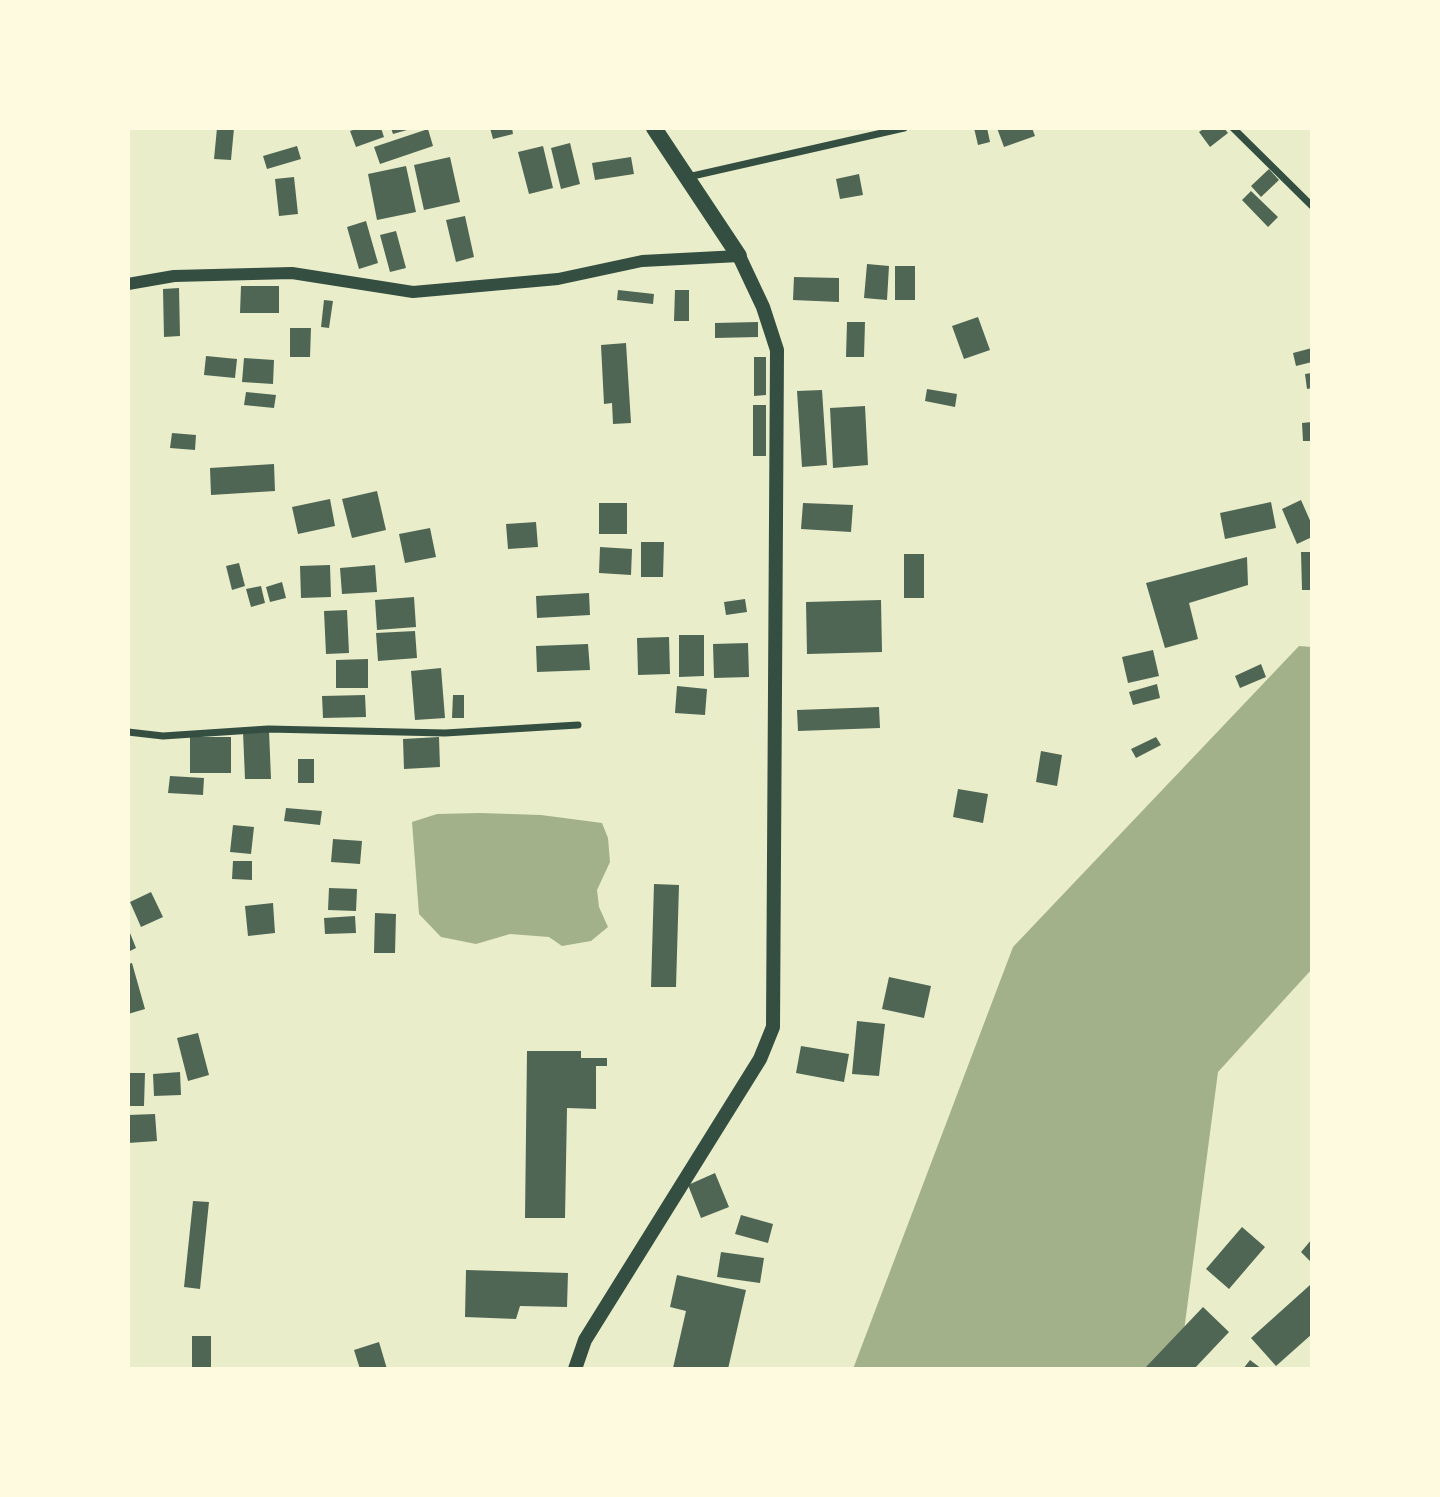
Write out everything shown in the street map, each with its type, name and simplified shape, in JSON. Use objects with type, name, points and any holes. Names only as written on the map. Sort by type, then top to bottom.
[{"type":"highway","points":[[654,128],[739,256]]},
{"type":"main road","points":[[128,284],[174,276],[292,274],[413,292],[558,279],[642,261],[739,256],[763,307],[777,349],[773,1027],[760,1059],[584,1340],[576,1369]]},
{"type":"street","points":[[687,177],[904,128]]},
{"type":"street","points":[[1233,128],[1312,206]]},
{"type":"street","points":[[128,732],[163,736],[268,729],[445,733],[578,725]]},
{"type":"shaded area","points":[[1299,646],[1312,647],[1312,969],[1218,1072],[1179,1369],[853,1369],[1013,947]]},
{"type":"shaded area","points":[[437,814],[541,815],[602,823],[608,838],[610,862],[597,890],[599,907],[608,927],[591,941],[562,946],[549,937],[510,934],[476,944],[441,937],[419,914],[412,822]]},
{"type":"building","points":[[217,128],[234,128],[231,160],[214,159]]},
{"type":"building","points":[[359,128],[381,128],[384,137],[356,147],[350,131]]},
{"type":"building","points":[[391,128],[414,128],[393,134]]},
{"type":"building","points":[[490,128],[512,128],[513,134],[493,139]]},
{"type":"building","points":[[974,128],[987,128],[990,142],[978,145]]},
{"type":"building","points":[[997,128],[1032,128],[1035,136],[1004,147]]},
{"type":"building","points":[[1205,128],[1224,128],[1228,133],[1210,147],[1199,132]]},
{"type":"building","points":[[428,129],[433,146],[380,164],[374,147]]},
{"type":"building","points":[[570,143],[580,184],[561,189],[551,148]]},
{"type":"building","points":[[297,146],[301,159],[267,169],[263,156]]},
{"type":"building","points":[[543,146],[553,188],[529,194],[518,152]]},
{"type":"building","points":[[450,157],[460,202],[424,210],[414,165]]},
{"type":"building","points":[[631,157],[634,174],[595,180],[592,163]]},
{"type":"building","points":[[406,166],[416,212],[377,220],[368,174]]},
{"type":"building","points":[[1269,169],[1279,180],[1261,197],[1251,186]]},
{"type":"building","points":[[859,174],[863,195],[840,199],[836,179]]},
{"type":"building","points":[[294,177],[298,214],[279,216],[275,179]]},
{"type":"building","points":[[1251,191],[1278,217],[1268,227],[1242,200]]},
{"type":"building","points":[[465,216],[474,257],[456,262],[446,220]]},
{"type":"building","points":[[366,221],[378,263],[359,269],[347,227]]},
{"type":"building","points":[[396,231],[406,268],[390,272],[380,235]]},
{"type":"building","points":[[867,264],[889,266],[887,300],[864,298]]},
{"type":"building","points":[[895,266],[915,266],[915,300],[895,300]]},
{"type":"building","points":[[794,277],[839,278],[839,302],[793,300]]},
{"type":"building","points":[[241,286],[279,286],[279,313],[240,313]]},
{"type":"building","points":[[179,288],[180,336],[164,337],[163,289]]},
{"type":"building","points":[[618,290],[654,294],[653,304],[617,300]]},
{"type":"building","points":[[675,290],[689,290],[689,321],[674,321]]},
{"type":"building","points":[[324,300],[333,301],[329,328],[321,327]]},
{"type":"building","points":[[978,317],[990,350],[964,359],[952,326]]},
{"type":"building","points":[[758,322],[758,337],[715,338],[715,323]]},
{"type":"building","points":[[847,322],[865,322],[864,357],[846,357]]},
{"type":"building","points":[[290,328],[311,328],[310,357],[290,357]]},
{"type":"building","points":[[626,343],[631,423],[613,424],[612,403],[604,404],[601,345]]},
{"type":"building","points":[[1312,348],[1312,362],[1296,366],[1293,353]]},
{"type":"building","points":[[206,356],[237,359],[235,378],[204,375]]},
{"type":"building","points":[[754,357],[766,357],[766,395],[754,396]]},
{"type":"building","points":[[244,358],[274,360],[273,384],[242,382]]},
{"type":"building","points":[[1312,373],[1312,388],[1307,389],[1305,374]]},
{"type":"building","points":[[927,389],[957,394],[955,407],[925,401]]},
{"type":"building","points":[[822,390],[827,465],[802,467],[797,391]]},
{"type":"building","points":[[246,392],[276,395],[274,408],[244,405]]},
{"type":"building","points":[[753,405],[766,405],[766,456],[753,456]]},
{"type":"building","points":[[865,406],[868,465],[833,468],[830,408]]},
{"type":"building","points":[[1312,422],[1312,441],[1303,441],[1302,423]]},
{"type":"building","points":[[172,433],[196,435],[195,450],[170,448]]},
{"type":"building","points":[[274,464],[275,491],[211,495],[210,468]]},
{"type":"building","points":[[377,491],[386,530],[352,538],[342,499]]},
{"type":"building","points":[[330,499],[335,526],[298,534],[292,507]]},
{"type":"building","points":[[1301,500],[1312,525],[1312,537],[1297,544],[1282,509]]},
{"type":"building","points":[[1271,502],[1276,528],[1225,539],[1220,513]]},
{"type":"building","points":[[599,503],[627,503],[627,534],[599,534]]},
{"type":"building","points":[[803,503],[853,505],[851,532],[801,529]]},
{"type":"building","points":[[536,522],[538,547],[508,549],[506,524]]},
{"type":"building","points":[[430,528],[436,557],[405,563],[399,534]]},
{"type":"building","points":[[641,542],[664,542],[663,577],[641,577]]},
{"type":"building","points":[[600,547],[632,549],[631,575],[599,573]]},
{"type":"building","points":[[1301,552],[1312,552],[1312,590],[1302,590]]},
{"type":"building","points":[[904,554],[924,554],[924,598],[904,598]]},
{"type":"building","points":[[1247,557],[1248,585],[1189,603],[1198,639],[1165,648],[1146,583]]},
{"type":"building","points":[[239,563],[245,586],[232,590],[226,566]]},
{"type":"building","points":[[330,565],[331,597],[301,598],[300,566]]},
{"type":"building","points":[[375,565],[377,592],[342,594],[340,568]]},
{"type":"building","points":[[282,582],[286,598],[270,602],[266,587]]},
{"type":"building","points":[[261,586],[265,603],[251,607],[246,589]]},
{"type":"building","points":[[589,593],[590,615],[537,618],[536,596]]},
{"type":"building","points":[[414,597],[416,627],[377,630],[375,600]]},
{"type":"building","points":[[745,599],[747,612],[726,615],[724,602]]},
{"type":"building","points":[[881,600],[882,652],[807,654],[806,602]]},
{"type":"building","points":[[347,610],[349,653],[326,654],[324,611]]},
{"type":"building","points":[[415,631],[417,658],[378,661],[376,633]]},
{"type":"building","points":[[679,635],[704,635],[704,676],[679,677]]},
{"type":"building","points":[[669,637],[670,674],[638,675],[637,638]]},
{"type":"building","points":[[748,643],[749,677],[714,678],[713,644]]},
{"type":"building","points":[[588,644],[590,670],[537,672],[536,646]]},
{"type":"building","points":[[1153,650],[1159,676],[1128,683],[1122,657]]},
{"type":"building","points":[[368,659],[368,688],[336,688],[336,660]]},
{"type":"building","points":[[1261,664],[1266,677],[1240,688],[1235,676]]},
{"type":"building","points":[[441,668],[445,718],[415,720],[411,671]]},
{"type":"building","points":[[1157,684],[1160,698],[1133,705],[1129,692]]},
{"type":"building","points":[[677,686],[707,689],[705,715],[675,713]]},
{"type":"building","points":[[365,695],[366,717],[323,718],[322,696]]},
{"type":"building","points":[[453,695],[464,695],[464,718],[452,718]]},
{"type":"building","points":[[879,707],[880,728],[798,731],[797,710]]},
{"type":"building","points":[[269,731],[271,779],[245,779],[243,732]]},
{"type":"building","points":[[190,737],[231,737],[231,773],[190,773]]},
{"type":"building","points":[[439,737],[440,767],[404,769],[403,739]]},
{"type":"building","points":[[1156,737],[1161,745],[1136,758],[1131,749]]},
{"type":"building","points":[[1041,751],[1062,755],[1057,786],[1036,782]]},
{"type":"building","points":[[298,759],[314,759],[314,783],[298,783]]},
{"type":"building","points":[[170,776],[204,778],[203,795],[168,793]]},
{"type":"building","points":[[958,789],[988,794],[983,823],[953,817]]},
{"type":"building","points":[[286,808],[322,811],[320,825],[284,821]]},
{"type":"building","points":[[233,825],[254,827],[251,854],[230,852]]},
{"type":"building","points":[[333,839],[362,841],[360,864],[331,862]]},
{"type":"building","points":[[233,861],[252,861],[252,880],[232,879]]},
{"type":"building","points":[[654,884],[679,885],[676,987],[651,987]]},
{"type":"building","points":[[329,888],[357,889],[356,911],[328,910]]},
{"type":"building","points":[[151,892],[163,917],[141,927],[130,902]]},
{"type":"building","points":[[273,903],[275,933],[248,936],[245,906]]},
{"type":"building","points":[[375,913],[396,914],[395,953],[374,953]]},
{"type":"building","points":[[355,916],[356,933],[325,934],[324,918]]},
{"type":"building","points":[[128,928],[136,948],[128,952]]},
{"type":"building","points":[[132,963],[145,1009],[128,1014],[128,964]]},
{"type":"building","points":[[889,977],[931,986],[924,1018],[882,1009]]},
{"type":"building","points":[[857,1021],[885,1024],[879,1076],[852,1074]]},
{"type":"building","points":[[198,1033],[209,1075],[188,1081],[177,1038]]},
{"type":"building","points":[[801,1046],[849,1054],[844,1082],[796,1073]]},
{"type":"building","points":[[527,1051],[581,1051],[581,1058],[607,1058],[607,1066],[596,1066],[596,1109],[567,1108],[565,1218],[525,1218]]},
{"type":"building","points":[[180,1072],[181,1095],[154,1096],[153,1074]]},
{"type":"building","points":[[128,1073],[145,1073],[144,1106],[128,1106]]},
{"type":"building","points":[[155,1114],[157,1141],[128,1143],[128,1115]]},
{"type":"building","points":[[715,1173],[729,1207],[701,1218],[688,1185]]},
{"type":"building","points":[[193,1201],[209,1202],[200,1289],[184,1287]]},
{"type":"building","points":[[741,1215],[773,1224],[768,1243],[735,1234]]},
{"type":"building","points":[[1242,1227],[1265,1247],[1229,1289],[1206,1269]]},
{"type":"building","points":[[1312,1239],[1312,1263],[1301,1252]]},
{"type":"building","points":[[721,1252],[764,1258],[760,1283],[717,1277]]},
{"type":"building","points":[[466,1270],[568,1273],[567,1307],[520,1306],[516,1319],[465,1317]]},
{"type":"building","points":[[677,1275],[746,1290],[728,1369],[673,1368],[686,1311],[670,1307]]},
{"type":"building","points":[[1310,1285],[1312,1334],[1276,1366],[1251,1338]]},
{"type":"building","points":[[1203,1307],[1229,1332],[1194,1369],[1148,1369],[1146,1367]]},
{"type":"building","points":[[192,1336],[211,1336],[211,1369],[192,1369]]},
{"type":"building","points":[[379,1342],[387,1369],[360,1369],[354,1350]]},
{"type":"building","points":[[1250,1360],[1262,1369],[1243,1369]]}]
